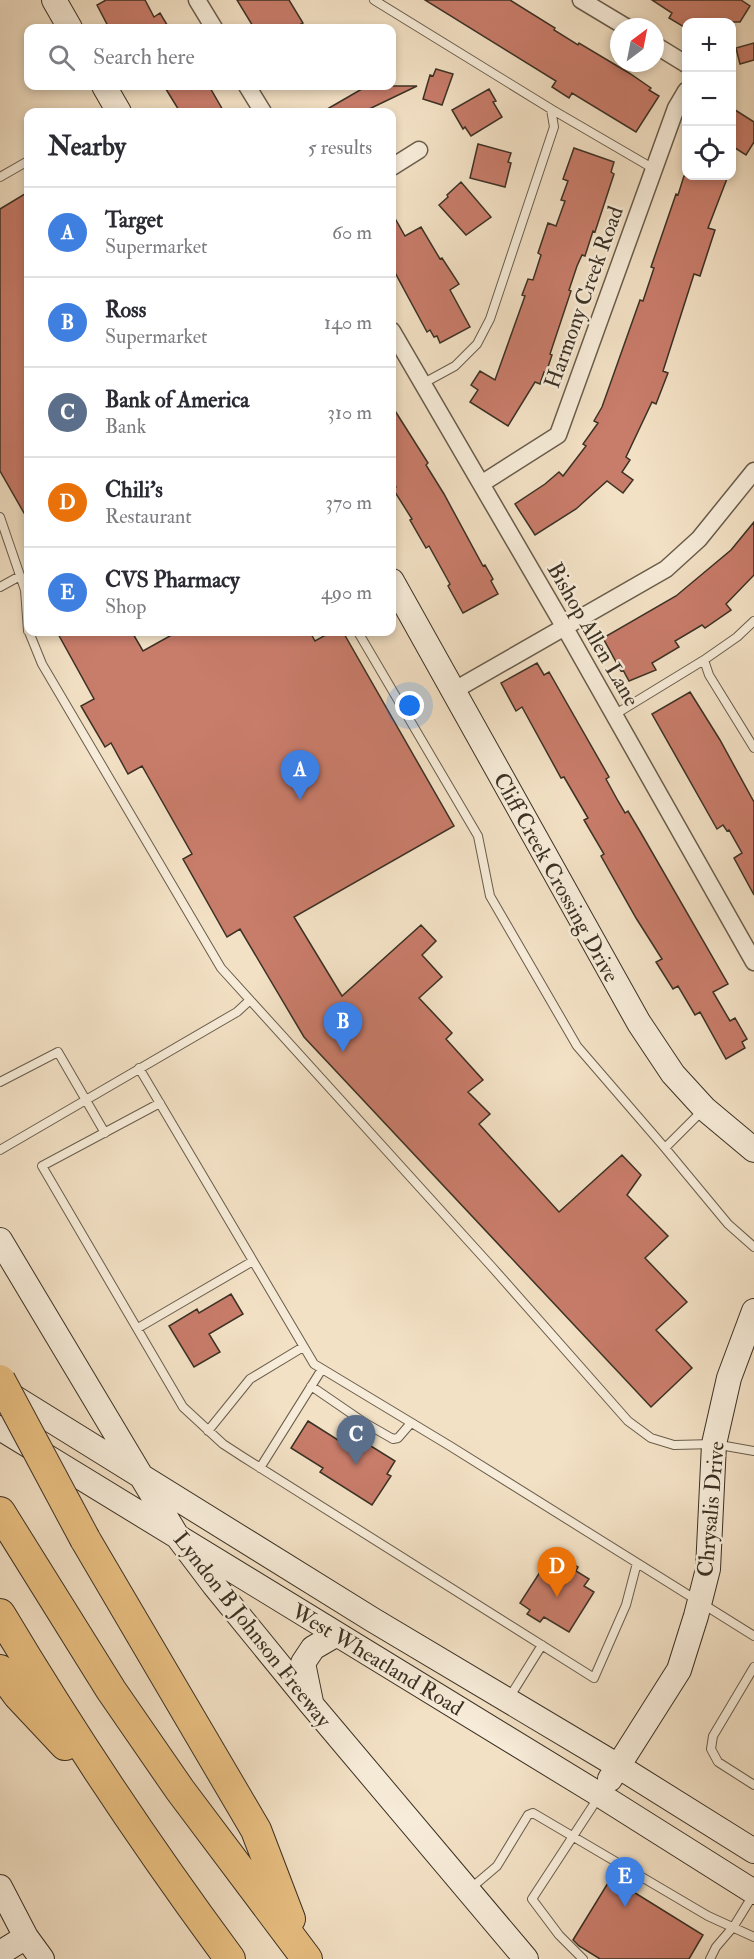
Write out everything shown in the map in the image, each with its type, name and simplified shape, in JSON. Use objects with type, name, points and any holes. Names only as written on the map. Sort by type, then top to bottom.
[{"type":"highway","points":[[0,1380],[85,1539],[256,1830],[306,1957]]},
{"type":"highway","points":[[0,1512],[111,1690],[180,1790],[306,1957]]},
{"type":"highway","points":[[0,1614],[117,1798],[230,1959]]},
{"type":"highway","points":[[0,1670],[18,1695],[117,1798]]},
{"type":"main road","points":[[54,0],[68,24]]},
{"type":"main road","points":[[106,90],[117,108]]},
{"type":"main road","name":"Cliff Creek Crossing Drive","points":[[396,588],[639,1023],[673,1074],[705,1109],[754,1150]]},
{"type":"main road","name":"Lyndon B Johnson Freeway","points":[[3,1251],[115,1430],[177,1536],[311,1704],[526,1959]]},
{"type":"main road","name":"Chrysalis Drive","points":[[600,1795],[679,1670],[708,1569],[714,1444],[729,1378],[754,1311]]},
{"type":"main road","name":"West Wheatland Road","points":[[0,1388],[754,1851]]},
{"type":"main road","points":[[0,1426],[21,1428],[73,1451],[95,1447],[115,1430]]},
{"type":"main road","name":"West Wheatland Road","points":[[0,1426],[600,1795],[754,1893]]},
{"type":"main road","points":[[311,1704],[303,1663],[313,1648],[337,1634]]},
{"type":"main road","points":[[0,1887],[26,1937],[42,1959]]},
{"type":"main road","points":[[0,1953],[26,1937]]},
{"type":"street","points":[[197,0],[212,24]]},
{"type":"street","points":[[581,0],[611,18]]},
{"type":"street","points":[[664,50],[682,61]]},
{"type":"street","points":[[249,90],[261,108]]},
{"type":"street","name":"Harmony Creek Road","points":[[481,484],[558,435],[676,108],[682,99]]},
{"type":"street","points":[[396,164],[419,150]]},
{"type":"street","name":"Bishop Allen Lane","points":[[396,339],[566,628],[754,962]]},
{"type":"street","points":[[453,691],[666,569],[682,556],[714,522],[754,471]]},
{"type":"lane","points":[[374,0],[551,109],[654,169]]},
{"type":"lane","points":[[422,384],[455,366],[477,344],[490,319],[554,127],[551,109]]},
{"type":"lane","points":[[0,177],[24,163]]},
{"type":"lane","points":[[0,518],[3,534],[24,587]]},
{"type":"lane","points":[[0,588],[20,576]]},
{"type":"lane","points":[[615,715],[705,660],[737,637],[754,621]]},
{"type":"lane","points":[[31,636],[42,664],[221,968],[628,1421],[651,1438],[674,1445],[714,1444],[754,1451]]},
{"type":"lane","points":[[360,636],[478,836],[490,896],[577,1046],[728,1224],[754,1247]]},
{"type":"lane","points":[[705,660],[709,675],[754,748]]},
{"type":"lane","points":[[0,1150],[237,1012],[250,1000]]},
{"type":"lane","points":[[0,1082],[58,1052],[105,1133]]},
{"type":"lane","points":[[139,1068],[314,1364],[754,1636]]},
{"type":"lane","points":[[160,1103],[42,1166],[183,1407],[223,1444],[594,1678],[626,1605],[637,1563]]},
{"type":"lane","points":[[665,1148],[705,1109]]},
{"type":"lane","points":[[138,1328],[253,1261]]},
{"type":"lane","points":[[208,1431],[250,1379],[303,1347]]},
{"type":"lane","points":[[260,1468],[322,1369]]},
{"type":"lane","points":[[311,1386],[393,1439],[398,1438],[411,1423]]},
{"type":"lane","points":[[507,1701],[542,1645]]},
{"type":"lane","points":[[754,1667],[714,1736],[711,1749],[718,1762],[754,1785]]},
{"type":"lane","points":[[583,1959],[559,1935],[532,1899],[538,1886],[600,1795]]},
{"type":"lane","points":[[468,1891],[497,1866],[528,1815],[533,1813],[708,1916],[754,1936]]},
{"type":"lane","points":[[710,1959],[754,1893]]},
{"type":"building","points":[[106,0],[145,0],[154,17],[160,13],[167,24],[107,24],[97,5]]},
{"type":"building","points":[[237,0],[289,0],[303,23],[301,24],[252,24]]},
{"type":"building","points":[[425,0],[510,0],[578,45],[579,43],[610,62],[610,72],[627,72],[659,96],[636,132],[572,93],[569,98],[552,87],[556,81]]},
{"type":"building","points":[[652,0],[741,0],[750,6],[740,22],[736,22],[736,18],[682,18],[682,26],[669,18],[672,13]]},
{"type":"building","points":[[754,43],[754,60],[740,64],[736,48]]},
{"type":"building","points":[[436,69],[453,74],[442,105],[423,99],[430,75],[433,76]]},
{"type":"building","points":[[396,86],[417,86],[371,108],[329,108],[360,90],[396,90]]},
{"type":"building","points":[[489,89],[496,101],[493,102],[502,117],[471,136],[465,127],[463,129],[452,110]]},
{"type":"building","points":[[166,90],[211,90],[222,108],[178,108]]},
{"type":"building","points":[[736,111],[754,122],[754,142],[746,155],[736,149]]},
{"type":"building","points":[[478,144],[511,153],[505,187],[470,178]]},
{"type":"building","points":[[574,148],[614,162],[611,172],[614,174],[595,232],[593,231],[585,256],[582,255],[577,266],[546,373],[544,372],[540,384],[535,382],[508,426],[470,402],[478,390],[471,385],[480,371],[495,380],[525,296],[522,295],[528,279],[533,280],[541,255],[538,253],[548,223],[556,226],[565,201],[561,200],[568,181],[563,179]]},
{"type":"building","points":[[683,180],[726,180],[708,228],[715,230],[700,276],[694,274],[663,371],[668,373],[656,404],[652,402],[626,457],[630,460],[622,472],[633,480],[623,493],[607,481],[576,509],[535,535],[515,504],[559,472],[563,476],[586,446],[583,444],[598,423],[594,421],[602,407],[640,300],[643,301],[654,268],[651,267],[676,194],[678,195]]},
{"type":"building","points":[[461,182],[491,217],[466,235],[439,205]]},
{"type":"building","points":[[24,194],[24,513],[0,471],[0,209]]},
{"type":"building","points":[[396,220],[405,236],[421,227],[440,259],[442,258],[459,284],[450,290],[470,327],[440,343],[437,336],[434,337],[430,330],[427,332],[396,274]]},
{"type":"building","points":[[396,412],[428,463],[426,465],[483,566],[485,565],[493,579],[491,581],[498,594],[463,613],[448,586],[450,584],[429,546],[426,548],[410,520],[412,519],[396,494]]},
{"type":"building","points":[[754,522],[754,575],[726,604],[731,610],[705,628],[702,625],[675,641],[679,647],[652,663],[656,670],[629,681],[603,638],[676,596],[731,550]]},
{"type":"building","points":[[59,636],[134,636],[143,651],[170,636],[312,636],[315,641],[324,636],[345,636],[454,826],[294,917],[342,996],[421,925],[436,941],[422,955],[442,977],[419,998],[452,1033],[446,1039],[483,1080],[468,1092],[490,1114],[479,1124],[559,1212],[622,1155],[641,1175],[627,1195],[668,1236],[645,1258],[687,1302],[656,1330],[692,1368],[651,1407],[304,1037],[240,929],[227,937],[183,859],[192,854],[142,766],[128,774],[111,743],[105,747],[81,706],[94,699]]},
{"type":"building","points":[[537,663],[544,675],[549,672],[609,777],[606,779],[618,801],[625,813],[628,811],[728,984],[713,992],[730,1021],[735,1018],[747,1039],[742,1042],[745,1048],[726,1059],[700,1012],[695,1015],[678,986],[673,989],[656,962],[662,959],[601,856],[604,854],[584,820],[588,818],[564,777],[561,778],[522,707],[516,711],[501,683]]},
{"type":"building","points":[[690,692],[754,802],[754,895],[734,858],[742,853],[729,830],[727,831],[723,825],[717,829],[652,714]]},
{"type":"building","points":[[231,1294],[243,1314],[209,1334],[220,1352],[194,1367],[169,1326],[197,1309],[199,1313]]},
{"type":"building","points":[[308,1421],[341,1442],[347,1431],[395,1461],[387,1474],[391,1476],[372,1505],[320,1472],[323,1468],[291,1448]]},
{"type":"building","points":[[553,1552],[578,1567],[576,1571],[589,1579],[584,1586],[594,1592],[569,1632],[544,1617],[540,1622],[527,1614],[530,1610],[520,1603]]},
{"type":"building","points":[[611,1878],[703,1935],[689,1959],[600,1959],[573,1940]]},
{"type":"place","name":"Target","points":[[300,800]]},
{"type":"place","name":"Ross","points":[[343,1052]]},
{"type":"place","name":"Bank of America","points":[[356,1465]]},
{"type":"place","name":"Chili's","points":[[557,1597]]},
{"type":"place","name":"CVS Pharmacy","points":[[625,1907]]}]
